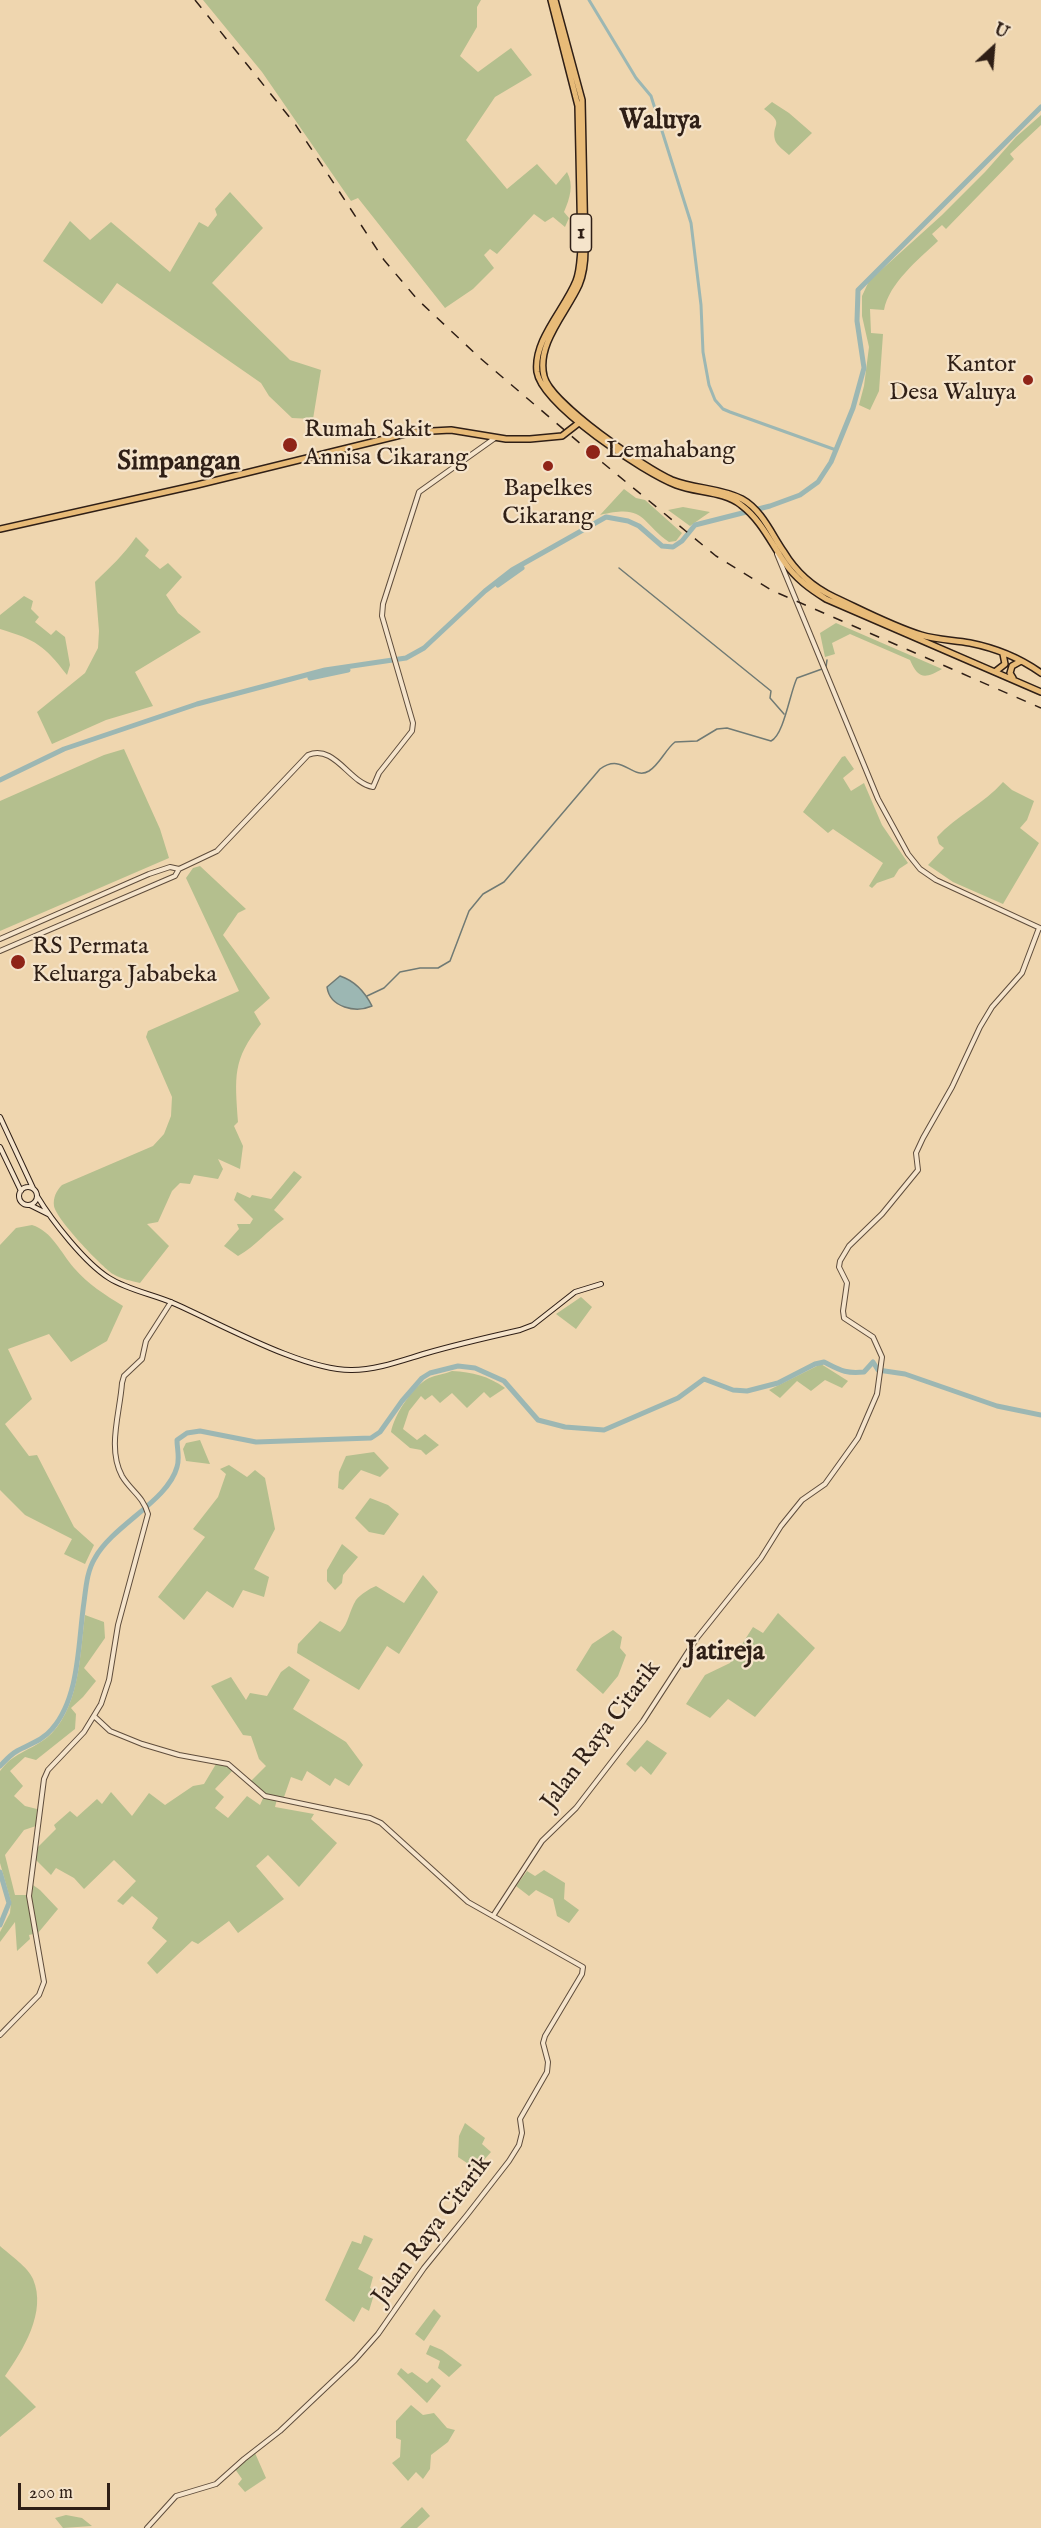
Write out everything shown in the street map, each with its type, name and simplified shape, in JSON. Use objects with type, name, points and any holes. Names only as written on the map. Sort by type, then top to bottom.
[{"type":"main road","name":"1","points":[[553,0],[584,117],[584,266],[579,285],[544,354],[542,365],[545,380],[554,393],[570,409],[653,471],[687,485],[730,495],[746,505],[762,518],[798,570],[815,586],[831,596],[922,635],[1002,652],[1041,673]]},
{"type":"main road","name":"1","points":[[574,77],[579,119],[580,266],[572,290],[544,341],[537,368],[540,382],[547,394],[637,465],[658,477],[681,488],[746,505],[798,579],[832,602],[1041,692]]},
{"type":"main road","points":[[0,529],[197,486],[411,433],[451,430],[513,440],[558,437],[565,435],[580,422]]},
{"type":"main road","points":[[996,671],[1005,664],[1002,652]]},
{"type":"main road","points":[[1014,679],[1011,673],[1012,666],[1022,661]]},
{"type":"street","points":[[0,951],[174,876],[179,869],[217,851],[308,755],[324,753],[361,782],[373,787],[379,773],[412,731],[413,723],[382,616],[382,607],[416,499],[427,486],[495,438]]},
{"type":"street","points":[[776,550],[882,809],[915,863],[936,880],[1040,928]]},
{"type":"street","points":[[790,588],[798,579]]},
{"type":"street","points":[[0,939],[150,874],[170,867],[179,869]]},
{"type":"street","name":"Jalan Raya Citarik","points":[[493,1916],[542,1841],[576,1808],[643,1721],[698,1638],[761,1558],[781,1526],[802,1500],[821,1487],[842,1462],[863,1428],[877,1394],[882,1374],[881,1350],[873,1337],[843,1317],[847,1286],[846,1276],[839,1267],[840,1261],[849,1246],[882,1214],[918,1170],[916,1153],[923,1138],[952,1087],[992,1007],[1022,973],[1040,928]]},
{"type":"street","points":[[0,1117],[33,1188],[48,1214],[97,1269],[121,1285],[171,1302],[306,1361],[329,1368],[349,1371],[375,1367],[520,1330],[533,1325],[574,1292],[601,1284]]},
{"type":"street","points":[[0,1147],[21,1191],[21,1201],[48,1214]]},
{"type":"street","points":[[21,1191],[27,1187],[33,1188]]},
{"type":"street","points":[[30,1204],[35,1202],[37,1196]]},
{"type":"street","points":[[0,2035],[39,1995],[44,1982],[29,1896],[44,1779],[48,1770],[95,1717],[109,1680],[112,1650],[148,1512],[144,1503],[124,1479],[115,1448],[123,1379],[142,1359],[144,1346],[171,1302]]},
{"type":"street","name":"Jalan Raya Citarik","points":[[95,1717],[110,1731],[136,1742],[179,1755],[228,1764],[268,1797],[366,1817],[381,1823],[468,1902],[583,1967],[582,1974],[545,2036],[543,2043],[548,2062],[547,2072],[520,2119],[522,2133],[519,2145],[482,2197],[424,2268],[378,2334],[355,2360],[280,2431],[216,2484],[180,2493],[147,2528]]},
{"type":"green space","points":[[203,0],[481,0],[477,7],[477,27],[460,56],[478,72],[511,48],[532,75],[495,97],[466,140],[507,189],[537,164],[556,185],[567,172],[571,187],[564,212],[569,218],[565,227],[553,217],[545,222],[534,214],[497,254],[490,249],[484,255],[494,268],[473,289],[445,308],[358,198],[351,201],[262,72]]},
{"type":"green space","points":[[772,102],[812,133],[789,155],[776,142],[774,134],[776,121],[764,109]]},
{"type":"green space","points":[[1041,115],[1041,125],[1010,154],[1014,159],[946,229],[942,225],[932,234],[938,241],[898,281],[884,310],[870,309],[871,333],[883,334],[879,391],[870,410],[859,405],[869,347],[862,316],[862,296],[869,281],[942,215],[1016,137]]},
{"type":"green space","points":[[230,192],[263,228],[212,283],[290,360],[321,370],[313,419],[292,418],[269,396],[261,383],[117,283],[102,304],[43,261],[70,221],[90,240],[111,222],[170,272],[199,222],[208,227],[217,215],[215,209]]},
{"type":"green space","points":[[624,489],[636,498],[645,500],[682,533],[676,541],[669,542],[634,513],[615,512],[600,515]]},
{"type":"green space","points":[[683,507],[710,512],[690,526],[668,510]]},
{"type":"green space","points":[[136,537],[149,550],[145,556],[160,569],[168,563],[182,577],[166,595],[178,613],[201,632],[135,672],[153,706],[106,720],[52,744],[37,712],[85,673],[98,648],[95,582]]},
{"type":"green space","points":[[24,596],[33,601],[31,609],[39,617],[35,622],[51,635],[56,630],[65,637],[70,665],[67,675],[45,650],[31,640],[0,629],[0,615]]},
{"type":"green space","points":[[836,623],[942,669],[927,676],[919,674],[910,660],[850,634],[832,643],[835,654],[825,657],[820,633]]},
{"type":"green space","points":[[124,749],[160,829],[169,858],[0,931],[0,801],[104,755]]},
{"type":"green space","points":[[845,756],[854,769],[843,778],[851,791],[864,783],[882,825],[908,863],[899,869],[894,877],[877,883],[872,888],[869,886],[883,863],[833,829],[828,833],[803,812],[842,757]]},
{"type":"green space","points":[[1003,782],[1012,790],[1034,801],[1027,820],[1020,828],[1039,843],[1003,904],[953,882],[928,865],[944,848],[939,844],[937,837]]},
{"type":"green space","points":[[200,866],[246,909],[238,913],[223,935],[270,998],[254,1012],[261,1024],[240,1059],[236,1081],[238,1122],[234,1126],[243,1146],[240,1169],[218,1159],[223,1169],[218,1179],[194,1175],[190,1184],[180,1183],[172,1191],[158,1222],[147,1224],[169,1246],[140,1283],[116,1276],[99,1262],[62,1221],[54,1206],[54,1200],[62,1185],[153,1146],[164,1134],[171,1116],[172,1097],[146,1037],[148,1031],[239,991],[186,878],[193,868]]},
{"type":"green space","points":[[294,1171],[302,1177],[274,1210],[284,1219],[238,1256],[224,1246],[239,1229],[237,1224],[250,1224],[253,1219],[234,1200],[237,1192],[250,1198],[252,1195],[271,1199]]},
{"type":"green space","points":[[32,1225],[51,1237],[85,1279],[123,1306],[107,1341],[71,1362],[49,1334],[8,1349],[32,1399],[5,1424],[29,1456],[37,1455],[74,1527],[94,1545],[85,1564],[64,1554],[72,1539],[25,1515],[0,1490],[0,1245],[16,1228]]},
{"type":"green space","points":[[581,1297],[592,1307],[576,1329],[556,1314]]},
{"type":"green space","points":[[821,1364],[848,1381],[842,1388],[825,1380],[811,1391],[797,1381],[780,1398],[769,1390]]},
{"type":"green space","points":[[452,1371],[480,1375],[505,1388],[490,1398],[484,1392],[467,1408],[452,1393],[440,1403],[432,1395],[425,1400],[421,1396],[409,1411],[403,1429],[417,1440],[425,1434],[439,1445],[426,1455],[421,1450],[410,1448],[391,1432],[393,1425],[405,1402],[417,1387],[429,1378]]},
{"type":"green space","points":[[200,1440],[210,1464],[186,1461],[183,1449],[186,1443]]},
{"type":"green space","points":[[374,1452],[389,1468],[380,1477],[361,1470],[343,1490],[338,1488],[339,1472],[346,1456]]},
{"type":"green space","points":[[229,1465],[247,1477],[255,1470],[265,1478],[275,1529],[254,1569],[269,1577],[264,1597],[243,1590],[233,1608],[207,1591],[184,1620],[158,1597],[205,1537],[193,1529],[218,1497],[226,1474],[220,1469]]},
{"type":"green space","points":[[370,1498],[388,1505],[399,1514],[384,1535],[369,1532],[355,1518]]},
{"type":"green space","points":[[342,1544],[358,1557],[343,1575],[342,1583],[335,1590],[327,1581],[327,1570]]},
{"type":"green space","points":[[423,1575],[438,1592],[399,1654],[387,1646],[359,1690],[297,1653],[298,1644],[320,1621],[340,1632],[356,1600],[368,1590],[376,1586],[404,1603]]},
{"type":"green space","points":[[778,1613],[815,1648],[755,1717],[728,1699],[710,1718],[686,1704],[705,1675],[730,1663],[753,1627],[763,1633]]},
{"type":"green space","points":[[85,1615],[104,1622],[105,1638],[84,1668],[96,1681],[71,1708],[76,1714],[75,1729],[36,1760],[25,1757],[10,1771],[23,1786],[14,1796],[25,1806],[37,1809],[36,1826],[24,1830],[5,1855],[15,1895],[32,1895],[33,1885],[58,1909],[38,1933],[29,1935],[30,1939],[17,1951],[15,1922],[0,1942],[0,1932],[10,1913],[11,1902],[0,1863],[0,1771],[11,1759],[52,1733],[61,1721],[77,1677]]},
{"type":"green space","points":[[613,1630],[622,1637],[620,1648],[626,1655],[618,1676],[603,1694],[576,1670],[592,1644]]},
{"type":"green space","points":[[289,1666],[310,1680],[293,1709],[346,1742],[363,1765],[349,1786],[335,1778],[330,1786],[307,1771],[302,1781],[291,1777],[283,1800],[277,1799],[275,1807],[314,1814],[311,1819],[337,1843],[299,1887],[268,1855],[256,1866],[284,1899],[238,1933],[229,1921],[198,1944],[192,1941],[157,1974],[147,1963],[167,1941],[152,1928],[158,1918],[132,1896],[123,1905],[117,1901],[136,1881],[114,1860],[84,1889],[74,1878],[56,1868],[51,1875],[35,1859],[38,1847],[56,1829],[54,1825],[70,1811],[77,1817],[97,1799],[102,1804],[111,1792],[132,1816],[149,1793],[165,1805],[193,1786],[204,1784],[216,1764],[228,1764],[234,1769],[215,1789],[224,1797],[215,1808],[228,1818],[247,1796],[260,1805],[265,1794],[249,1783],[266,1766],[259,1759],[251,1736],[243,1735],[211,1686],[231,1677],[246,1700],[250,1693],[267,1696],[281,1672]]},
{"type":"green space","points":[[647,1740],[667,1753],[651,1775],[641,1766],[635,1772],[626,1764]]},
{"type":"green space","points":[[544,1870],[565,1883],[564,1899],[579,1910],[569,1923],[557,1916],[553,1899],[536,1890],[529,1896],[516,1886],[527,1871],[535,1876]]},
{"type":"green space","points":[[465,2123],[485,2138],[482,2144],[491,2152],[476,2169],[458,2157],[459,2136]]},
{"type":"green space","points":[[364,2235],[373,2239],[358,2269],[373,2277],[370,2288],[375,2291],[369,2311],[362,2307],[354,2322],[325,2300],[352,2241],[361,2244]]},
{"type":"green space","points":[[0,2246],[31,2275],[37,2292],[37,2304],[31,2330],[19,2355],[5,2376],[36,2407],[0,2437]]},
{"type":"green space","points":[[434,2309],[441,2316],[424,2341],[415,2334]]},
{"type":"green space","points":[[430,2345],[442,2350],[462,2365],[449,2377],[438,2368],[440,2361],[426,2354]]},
{"type":"green space","points":[[401,2368],[408,2374],[412,2372],[427,2383],[432,2378],[441,2386],[427,2403],[397,2374]]},
{"type":"green space","points":[[411,2405],[423,2415],[434,2413],[447,2428],[455,2430],[448,2442],[431,2455],[430,2469],[423,2479],[416,2472],[408,2481],[392,2463],[400,2457],[401,2440],[396,2438],[396,2421]]},
{"type":"green space","points":[[255,2453],[266,2478],[245,2492],[238,2484],[242,2479],[235,2469],[245,2457]]},
{"type":"green space","points":[[422,2507],[430,2516],[417,2528],[400,2528]]},
{"type":"green space","points":[[66,2515],[82,2518],[92,2526],[63,2528],[55,2518]]},
{"type":"water","points":[[340,976],[359,988],[372,1006],[352,1009],[333,1000],[327,987]]},
{"type":"waterway","points":[[589,0],[636,78],[651,96],[691,223],[701,305],[703,352],[709,385],[715,400],[723,409],[730,412],[836,450]]},
{"type":"waterway","points":[[0,780],[64,749],[197,704],[325,670],[406,658],[424,648],[485,591],[512,570],[606,517],[628,521],[639,526],[662,546],[673,547],[682,541],[695,525],[770,506],[800,495],[818,482],[831,462],[853,408],[864,368],[857,321],[858,290],[1041,107]]},
{"type":"waterway","points":[[498,585],[522,568]]},
{"type":"waterway","points":[[619,568],[771,691],[770,698],[784,714]]},
{"type":"waterway","points":[[826,667],[827,660]]},
{"type":"waterway","points":[[367,996],[384,988],[400,972],[420,968],[438,968],[450,961],[469,911],[483,894],[504,882],[600,769],[615,764],[637,773],[649,771],[675,742],[697,741],[717,729],[727,728],[771,741],[780,731],[797,678],[822,669]]},
{"type":"waterway","points":[[310,678],[348,670]]},
{"type":"waterway","points":[[0,1766],[14,1753],[44,1737],[61,1716],[73,1685],[86,1585],[92,1563],[103,1546],[152,1502],[172,1479],[178,1464],[177,1440],[187,1433],[200,1431],[256,1442],[371,1438],[380,1432],[422,1378],[430,1373],[458,1366],[475,1368],[504,1381],[538,1420],[565,1427],[604,1430],[678,1398],[704,1379],[733,1390],[747,1391],[778,1383],[815,1364],[824,1362],[843,1371],[852,1372],[864,1372],[873,1362],[878,1370],[905,1374],[997,1406],[1041,1415]]},
{"type":"waterway","points":[[0,1872],[9,1903],[0,1925]]},
{"type":"railway","points":[[195,0],[295,124],[384,260],[417,299],[480,358],[603,463],[716,556],[771,590],[1041,708]]},
{"type":"place","name":"Kantor Desa Waluya","points":[[1028,380]]},
{"type":"place","name":"Rumah Sakit Annisa Cikarang","points":[[290,445]]},
{"type":"place","name":"Lemahabang","points":[[593,452]]},
{"type":"place","name":"Bapelkes Cikarang","points":[[548,466]]},
{"type":"place","name":"RS Permata Keluarga Jababeka","points":[[18,962]]},
{"type":"district","name":"Waluya","points":[[660,122]]},
{"type":"district","name":"Simpangan","points":[[179,463]]},
{"type":"district","name":"Jatireja","points":[[725,1653]]}]
